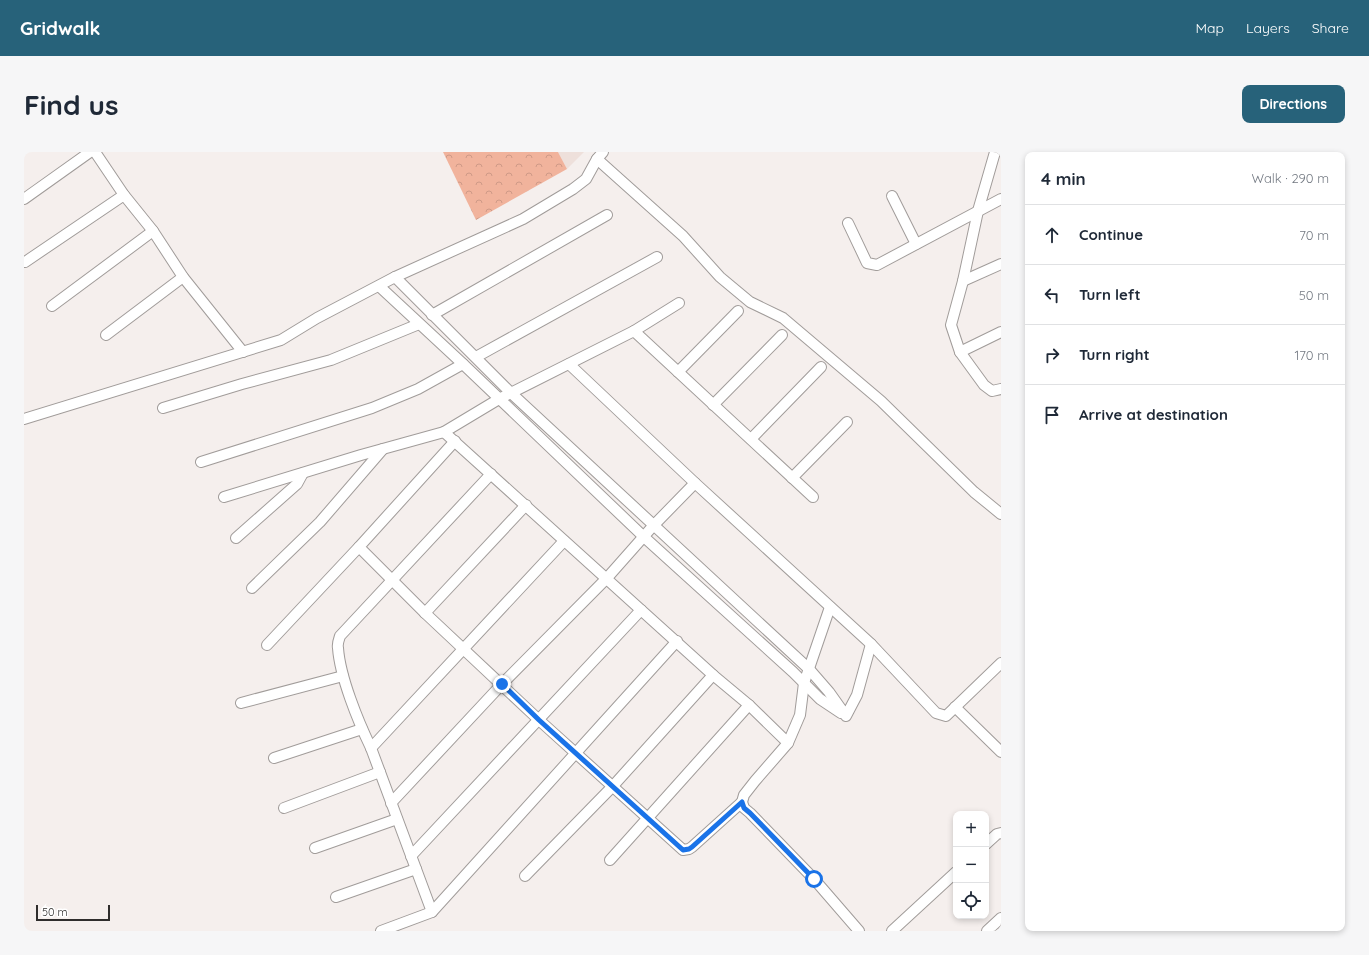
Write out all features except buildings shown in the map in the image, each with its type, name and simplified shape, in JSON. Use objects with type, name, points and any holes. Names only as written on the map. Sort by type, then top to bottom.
[{"type":"street","points":[[24,199],[90,152]]},
{"type":"street","points":[[95,152],[124,195],[153,231],[183,277],[243,352]]},
{"type":"street","points":[[995,152],[978,211],[963,281],[951,325],[960,352],[984,385],[992,391],[1001,389]]},
{"type":"street","points":[[24,418],[281,340],[317,318],[395,277],[523,219],[573,189],[586,179],[600,155],[683,236],[720,277],[750,302],[783,318],[881,402],[974,492],[1001,514]]},
{"type":"street","points":[[25,262],[124,195]]},
{"type":"street","points":[[892,196],[916,244]]},
{"type":"street","points":[[848,223],[867,263],[877,264],[1001,199]]},
{"type":"street","points":[[432,315],[607,215]]},
{"type":"street","points":[[52,306],[153,231]]},
{"type":"street","points":[[476,357],[657,257]]},
{"type":"street","points":[[963,281],[1001,264]]},
{"type":"street","points":[[106,335],[183,277]]},
{"type":"street","points":[[395,277],[511,393],[809,669],[829,692],[846,716]]},
{"type":"street","points":[[379,286],[644,537],[820,698],[846,716]]},
{"type":"street","points":[[224,497],[444,432],[499,399],[634,331],[679,303]]},
{"type":"street","points":[[678,372],[738,311]]},
{"type":"street","points":[[163,408],[242,384],[331,360],[419,324]]},
{"type":"street","points":[[634,331],[813,497]]},
{"type":"street","points":[[960,352],[1001,332]]},
{"type":"street","points":[[713,404],[782,335]]},
{"type":"street","points":[[200,462],[372,408],[418,390],[463,364]]},
{"type":"street","points":[[569,364],[695,483],[871,644],[936,713],[946,716],[1001,663]]},
{"type":"street","points":[[750,440],[821,367]]},
{"type":"street","points":[[792,478],[847,422]]},
{"type":"street","points":[[444,432],[713,675],[749,705],[788,743]]},
{"type":"street","points":[[267,645],[359,547],[455,441]]},
{"type":"street","points":[[252,588],[320,522],[383,449]]},
{"type":"street","points":[[236,538],[297,484],[303,473]]},
{"type":"street","points":[[432,912],[343,676],[337,646],[340,636],[390,580],[491,474]]},
{"type":"street","points":[[391,803],[502,684],[607,578],[695,483]]},
{"type":"street","points":[[425,613],[526,505]]},
{"type":"street","points":[[371,748],[564,541]]},
{"type":"street","points":[[359,547],[390,580],[539,720],[683,850],[689,849],[742,802],[744,796],[755,781],[788,743],[800,715],[804,683],[830,607]]},
{"type":"street","points":[[411,856],[641,610]]},
{"type":"street","points":[[381,931],[432,912],[677,641]]},
{"type":"street","points":[[846,716],[857,695],[871,644]]},
{"type":"street","points":[[525,876],[613,786],[713,675]]},
{"type":"street","points":[[241,703],[343,676]]},
{"type":"street","points":[[610,860],[749,705]]},
{"type":"street","points":[[955,707],[1001,752]]},
{"type":"street","points":[[274,758],[362,729]]},
{"type":"street","points":[[284,808],[380,772]]},
{"type":"street","points":[[742,802],[744,808],[814,879],[859,931]]},
{"type":"street","points":[[315,848],[397,819]]},
{"type":"street","points":[[989,841],[997,834],[1001,833]]},
{"type":"street","points":[[336,897],[416,869]]},
{"type":"street","points":[[892,931],[953,875]]},
{"type":"street","points":[[986,931],[1001,918]]},
{"type":"shaded area","points":[[558,152],[584,152],[567,169]]},
{"type":"green space","points":[[443,152],[558,152],[567,169],[476,220]]},
{"type":"route","points":[[502,684],[539,720],[683,850],[692,847],[742,802],[744,808],[814,879]]}]
